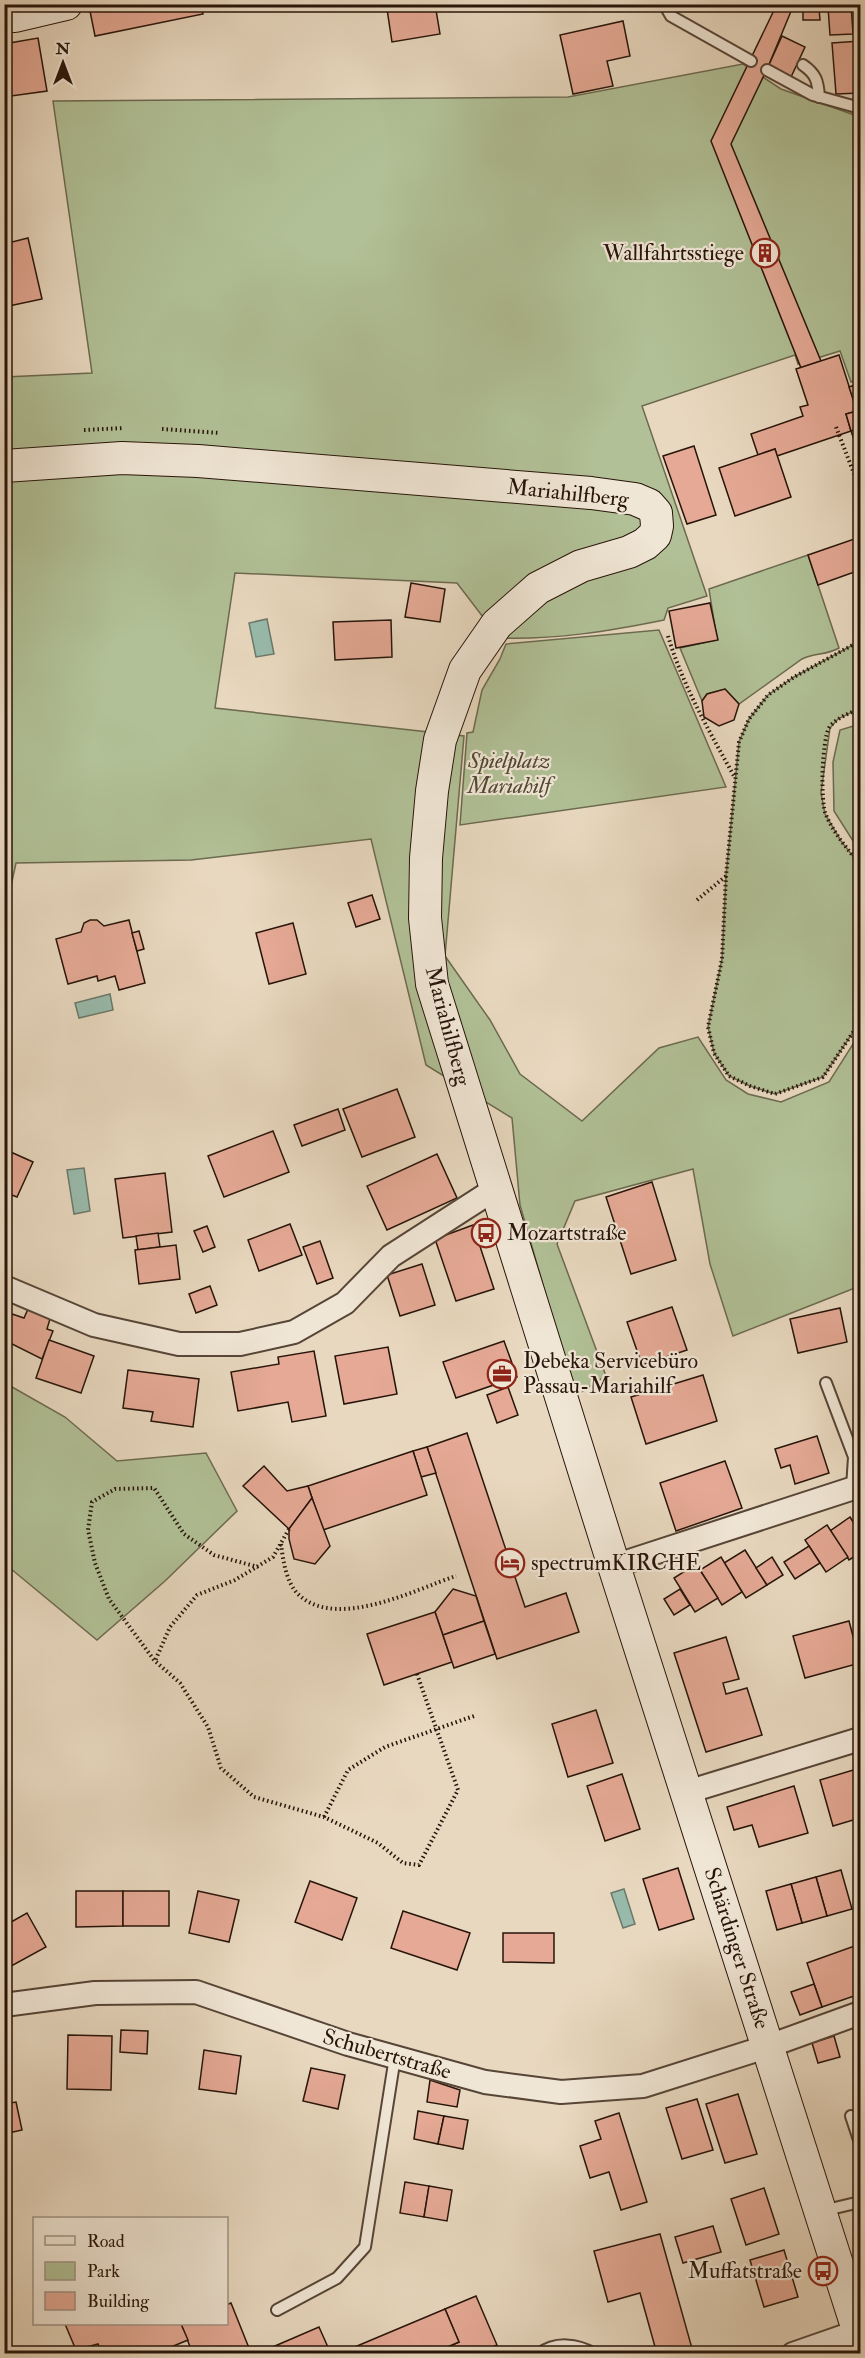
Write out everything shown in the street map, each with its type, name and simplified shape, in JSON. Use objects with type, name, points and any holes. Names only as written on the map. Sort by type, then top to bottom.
[{"type":"main road","points":[[4,14],[15,16],[66,4]]},
{"type":"main road","name":"Mariahilfberg","points":[[4,466],[122,458],[198,461],[591,494],[635,499],[648,505],[656,513],[655,536],[645,544],[629,552],[581,566],[538,588],[497,624],[465,670],[440,740],[432,791],[426,858],[425,918],[432,984],[495,1189]]},
{"type":"main road","name":"Schärdinger Straße","points":[[495,1189],[860,2333]]},
{"type":"street","points":[[4,1287],[94,1325],[179,1344],[240,1344],[294,1332],[345,1303],[391,1256],[495,1189]]},
{"type":"street","points":[[614,1566],[856,1487]]},
{"type":"street","points":[[687,1792],[861,1739]]},
{"type":"street","name":"Schubertstraße","points":[[4,2005],[95,1993],[196,1992],[348,2044],[485,2082],[561,2092],[643,2085],[769,2046],[861,2013]]},
{"type":"street","points":[[793,2354],[860,2333]]},
{"type":"lane","points":[[664,4],[671,16],[751,61]]},
{"type":"lane","points":[[802,65],[814,73],[818,81],[819,97]]},
{"type":"lane","points":[[766,70],[819,97],[861,108]]},
{"type":"lane","points":[[826,1383],[854,1457],[856,1487]]},
{"type":"lane","points":[[278,2310],[337,2278],[365,2247],[395,2057]]},
{"type":"lane","points":[[851,2116],[861,2143]]},
{"type":"lane","points":[[821,2211],[861,2202]]},
{"type":"lane","points":[[539,2354],[560,2346],[579,2345],[595,2354]]},
{"type":"path","points":[[836,427],[861,489]]},
{"type":"path","points":[[668,636],[675,661],[694,701],[735,777]]},
{"type":"path","points":[[861,641],[794,677],[768,695],[749,719],[739,742],[726,876],[722,959],[708,1027],[714,1053],[729,1076],[775,1094],[823,1077],[861,1022]]},
{"type":"path","points":[[861,708],[838,719],[830,728],[821,793],[825,814],[861,865]]},
{"type":"path","points":[[697,900],[726,876]]},
{"type":"path","points":[[258,1567],[214,1555],[184,1534],[154,1488],[115,1489],[92,1502],[88,1530],[95,1563],[109,1599],[155,1661],[180,1683],[208,1727],[221,1768],[254,1797],[324,1817],[378,1843],[403,1863],[419,1865],[458,1790],[417,1674]]},
{"type":"path","points":[[155,1661],[170,1627],[197,1595],[236,1580],[273,1557],[289,1529]]},
{"type":"path","points":[[281,1543],[285,1570],[298,1594],[319,1607],[350,1610],[456,1576]]},
{"type":"path","points":[[324,1817],[348,1770],[385,1748],[474,1716]]},
{"type":"green space","points":[[743,64],[781,89],[860,117],[860,379],[851,382],[840,351],[798,364],[795,355],[642,406],[707,596],[668,608],[664,620],[582,634],[541,638],[499,638],[457,583],[235,573],[215,708],[464,736],[445,956],[490,1020],[520,1074],[582,1121],[659,1048],[698,1037],[726,1080],[748,1094],[781,1102],[829,1082],[860,1033],[860,1286],[733,1336],[710,1264],[693,1169],[575,1201],[557,1244],[606,1376],[575,1396],[520,1205],[512,1118],[426,1065],[371,839],[191,860],[16,863],[5,913],[5,377],[92,373],[53,101],[568,97]]},
{"type":"green space","points":[[808,555],[839,648],[802,659],[739,704],[725,689],[707,694],[702,701],[680,648],[717,640],[709,589]]},
{"type":"green space","name":"Spielplatz Mariahilf","points":[[659,630],[726,787],[460,825],[467,733],[473,732],[482,690],[506,644]]},
{"type":"green space","points":[[860,641],[860,708],[838,719],[830,728],[821,793],[825,814],[841,841],[860,865],[860,1022],[823,1077],[775,1094],[729,1076],[714,1053],[708,1027],[722,959],[726,876],[739,742],[749,719],[768,695],[794,677]]},
{"type":"green space","points":[[860,724],[860,852],[834,811],[833,762],[840,730]]},
{"type":"green space","points":[[5,1383],[65,1417],[117,1461],[206,1453],[237,1511],[165,1581],[97,1640],[5,1564]]},
{"type":"shaded area","points":[[267,619],[274,654],[256,657],[249,623]]},
{"type":"shaded area","points":[[110,994],[113,1010],[79,1018],[75,1003]]},
{"type":"shaded area","points":[[84,1168],[90,1211],[74,1214],[67,1170]]},
{"type":"shaded area","points":[[624,1889],[635,1924],[623,1928],[611,1893]]},
{"type":"building","points":[[127,4],[201,4],[203,14],[95,36],[90,11]]},
{"type":"building","points":[[416,4],[435,4],[440,34],[392,42],[387,9]]},
{"type":"building","name":"Wallfahrtsstiege","points":[[777,4],[794,4],[768,67],[731,144],[821,361],[801,368],[711,141]]},
{"type":"building","points":[[799,4],[851,4],[853,34],[830,35],[828,7],[819,8],[820,20],[803,20],[803,11],[795,11]]},
{"type":"building","points":[[623,21],[630,56],[607,61],[613,86],[573,94],[560,35]]},
{"type":"building","points":[[782,36],[805,47],[791,77],[768,67]]},
{"type":"building","points":[[38,38],[47,91],[4,97],[4,44]]},
{"type":"building","points":[[860,41],[860,93],[836,94],[832,43]]},
{"type":"building","points":[[28,238],[42,299],[4,307],[4,244]]},
{"type":"building","points":[[839,355],[857,411],[846,414],[851,431],[777,456],[775,449],[758,455],[751,434],[803,416],[800,407],[808,405],[796,369]]},
{"type":"building","points":[[860,383],[860,420],[849,387]]},
{"type":"building","points":[[857,411],[860,428],[851,431],[846,414]]},
{"type":"building","points":[[860,428],[860,453],[859,454],[851,431]]},
{"type":"building","points":[[694,446],[716,515],[687,524],[663,456]]},
{"type":"building","points":[[775,449],[791,497],[735,516],[719,468]]},
{"type":"building","points":[[860,537],[860,570],[818,585],[808,555]]},
{"type":"building","points":[[411,583],[445,589],[440,622],[405,617]]},
{"type":"building","points":[[710,603],[718,640],[676,648],[669,611]]},
{"type":"building","points":[[391,620],[392,657],[335,660],[333,622]]},
{"type":"building","points":[[725,689],[739,704],[734,720],[719,726],[704,717],[702,701],[707,694]]},
{"type":"building","points":[[372,895],[380,919],[356,927],[348,903]]},
{"type":"building","points":[[97,920],[104,926],[129,920],[145,983],[119,990],[115,976],[98,981],[97,976],[68,984],[56,939],[81,932],[84,923]]},
{"type":"building","points":[[293,923],[306,974],[269,984],[256,933]]},
{"type":"building","points":[[139,931],[144,949],[137,951],[132,933]]},
{"type":"building","points":[[397,1089],[415,1137],[362,1157],[343,1109]]},
{"type":"building","points":[[338,1109],[345,1130],[302,1146],[294,1125]]},
{"type":"building","points":[[273,1131],[289,1172],[224,1197],[208,1156]]},
{"type":"building","points":[[4,1149],[33,1162],[17,1197],[4,1192]]},
{"type":"building","points":[[437,1154],[457,1198],[387,1230],[367,1186]]},
{"type":"building","points":[[165,1173],[172,1232],[123,1238],[115,1179]]},
{"type":"building","points":[[652,1182],[676,1260],[631,1274],[606,1197]]},
{"type":"building","points":[[290,1224],[302,1255],[259,1271],[248,1240]]},
{"type":"building","points":[[473,1225],[494,1289],[456,1301],[435,1239]]},
{"type":"building","points":[[207,1226],[215,1247],[203,1252],[194,1231]]},
{"type":"building","points":[[158,1233],[160,1247],[138,1250],[136,1236]]},
{"type":"building","points":[[320,1241],[333,1278],[317,1284],[303,1247]]},
{"type":"building","points":[[176,1245],[180,1279],[139,1284],[135,1250]]},
{"type":"building","points":[[422,1264],[435,1305],[400,1316],[387,1275]]},
{"type":"building","points":[[210,1286],[217,1305],[196,1313],[189,1294]]},
{"type":"building","points":[[672,1307],[687,1350],[642,1365],[627,1322]]},
{"type":"building","points":[[840,1308],[847,1342],[798,1353],[790,1319]]},
{"type":"building","points":[[28,1309],[50,1319],[47,1329],[53,1331],[42,1359],[4,1340],[4,1330],[12,1314],[24,1318]]},
{"type":"building","points":[[49,1340],[94,1356],[81,1393],[36,1378]]},
{"type":"building","points":[[504,1341],[517,1377],[456,1398],[443,1362]]},
{"type":"building","points":[[388,1347],[397,1394],[344,1404],[335,1356]]},
{"type":"building","points":[[314,1351],[326,1416],[292,1422],[288,1402],[238,1411],[231,1372],[279,1364],[278,1357]]},
{"type":"building","points":[[128,1370],[199,1379],[193,1427],[151,1421],[153,1412],[123,1408]]},
{"type":"building","points":[[703,1375],[717,1421],[646,1444],[631,1397]]},
{"type":"building","points":[[508,1387],[518,1415],[497,1423],[487,1395]]},
{"type":"building","points":[[467,1433],[525,1607],[566,1593],[579,1632],[497,1659],[427,1447]]},
{"type":"building","points":[[817,1436],[829,1473],[795,1484],[790,1465],[781,1468],[775,1449]]},
{"type":"building","points":[[427,1447],[436,1473],[421,1477],[413,1451]]},
{"type":"building","points":[[413,1451],[427,1495],[323,1530],[308,1486]]},
{"type":"building","points":[[725,1461],[742,1508],[676,1531],[660,1483]]},
{"type":"building","points":[[264,1466],[287,1491],[308,1486],[312,1498],[289,1529],[243,1486]]},
{"type":"building","points":[[312,1498],[330,1546],[315,1564],[294,1559],[289,1539],[289,1529]]},
{"type":"building","points":[[850,1517],[860,1533],[860,1553],[849,1560],[830,1531]]},
{"type":"building","points":[[827,1525],[848,1557],[826,1572],[805,1540]]},
{"type":"building","points":[[809,1546],[820,1563],[795,1579],[784,1562]]},
{"type":"building","points":[[745,1550],[767,1585],[746,1598],[724,1563]]},
{"type":"building","points":[[721,1557],[742,1592],[722,1605],[700,1570]]},
{"type":"building","points":[[772,1557],[783,1575],[767,1585],[756,1568]]},
{"type":"building","points":[[696,1564],[718,1598],[695,1612],[674,1578]]},
{"type":"building","points":[[453,1589],[476,1596],[484,1621],[443,1635],[435,1612]]},
{"type":"building","points":[[680,1589],[690,1605],[674,1615],[664,1599]]},
{"type":"building","points":[[435,1612],[452,1662],[384,1685],[367,1634]]},
{"type":"building","points":[[484,1621],[495,1654],[454,1668],[443,1635]]},
{"type":"building","points":[[849,1621],[860,1663],[805,1678],[793,1636]]},
{"type":"building","points":[[726,1637],[739,1679],[723,1683],[726,1694],[747,1688],[762,1735],[706,1752],[674,1653]]},
{"type":"building","points":[[596,1710],[613,1763],[568,1777],[552,1724]]},
{"type":"building","points":[[860,1768],[860,1818],[833,1826],[820,1780]]},
{"type":"building","points":[[622,1774],[640,1829],[605,1841],[587,1786]]},
{"type":"building","points":[[794,1786],[808,1833],[759,1847],[752,1825],[734,1830],[727,1807]]},
{"type":"building","points":[[678,1868],[694,1919],[659,1930],[643,1879]]},
{"type":"building","points":[[841,1870],[852,1909],[827,1916],[816,1877]]},
{"type":"building","points":[[816,1877],[827,1916],[802,1923],[791,1884]]},
{"type":"building","points":[[310,1881],[357,1898],[342,1940],[295,1922]]},
{"type":"building","points":[[791,1884],[802,1923],[777,1930],[766,1891]]},
{"type":"building","points":[[76,1891],[123,1891],[123,1926],[76,1927]]},
{"type":"building","points":[[123,1891],[169,1891],[169,1926],[123,1926]]},
{"type":"building","points":[[198,1891],[239,1900],[229,1942],[189,1933]]},
{"type":"building","points":[[403,1911],[470,1933],[457,1970],[391,1948]]},
{"type":"building","points":[[27,1913],[46,1947],[4,1970],[4,1926]]},
{"type":"building","points":[[503,1933],[554,1933],[554,1963],[503,1962]]},
{"type":"building","points":[[860,1944],[860,1994],[822,2007],[807,1963]]},
{"type":"building","points":[[814,1984],[822,2007],[800,2015],[791,1992]]},
{"type":"building","points":[[121,2030],[148,2031],[147,2054],[120,2052]]},
{"type":"building","points":[[68,2035],[112,2036],[111,2090],[67,2089]]},
{"type":"building","points":[[834,2036],[840,2057],[818,2063],[812,2043]]},
{"type":"building","points":[[204,2050],[241,2056],[236,2094],[199,2089]]},
{"type":"building","points":[[311,2068],[345,2075],[338,2109],[303,2101]]},
{"type":"building","points":[[430,2080],[460,2090],[457,2107],[427,2102]]},
{"type":"building","points":[[738,2094],[757,2154],[725,2163],[706,2104]]},
{"type":"building","points":[[697,2099],[713,2150],[682,2159],[666,2108]]},
{"type":"building","points":[[16,2102],[22,2130],[4,2134],[4,2104]]},
{"type":"building","points":[[418,2111],[444,2116],[438,2144],[414,2139]]},
{"type":"building","points":[[619,2113],[647,2202],[621,2210],[609,2172],[590,2178],[580,2146],[601,2139],[595,2121]]},
{"type":"building","points":[[444,2116],[468,2120],[463,2149],[438,2144]]},
{"type":"building","points":[[405,2182],[429,2186],[424,2217],[400,2213]]},
{"type":"building","points":[[429,2186],[452,2190],[447,2221],[424,2217]]},
{"type":"building","points":[[764,2188],[779,2234],[746,2245],[731,2199]]},
{"type":"building","points":[[713,2226],[721,2252],[683,2263],[675,2237]]},
{"type":"building","points":[[660,2234],[693,2352],[687,2354],[657,2354],[640,2293],[608,2302],[594,2251]]},
{"type":"building","points":[[784,2250],[798,2297],[764,2307],[750,2260]]},
{"type":"building","points":[[476,2296],[497,2345],[477,2354],[431,2354],[459,2342],[445,2309]]},
{"type":"building","points":[[231,2303],[251,2353],[193,2354],[181,2325],[228,2325],[228,2304]]},
{"type":"building","points":[[445,2309],[459,2342],[431,2354],[338,2354]]},
{"type":"building","points":[[65,2325],[181,2325],[188,2340],[154,2354],[102,2354],[98,2344],[76,2350]]},
{"type":"building","points":[[319,2327],[331,2354],[270,2354],[268,2349]]},
{"type":"place","name":"Wallfahrtsstiege","points":[[765,253]]},
{"type":"place","name":"Mozartstraße","points":[[486,1233]]},
{"type":"place","name":"Debeka Servicebüro Passau-Mariahilf","points":[[502,1374]]},
{"type":"place","name":"spectrumKIRCHE","points":[[510,1563]]},
{"type":"place","name":"Muffatstraße","points":[[823,2271]]}]
